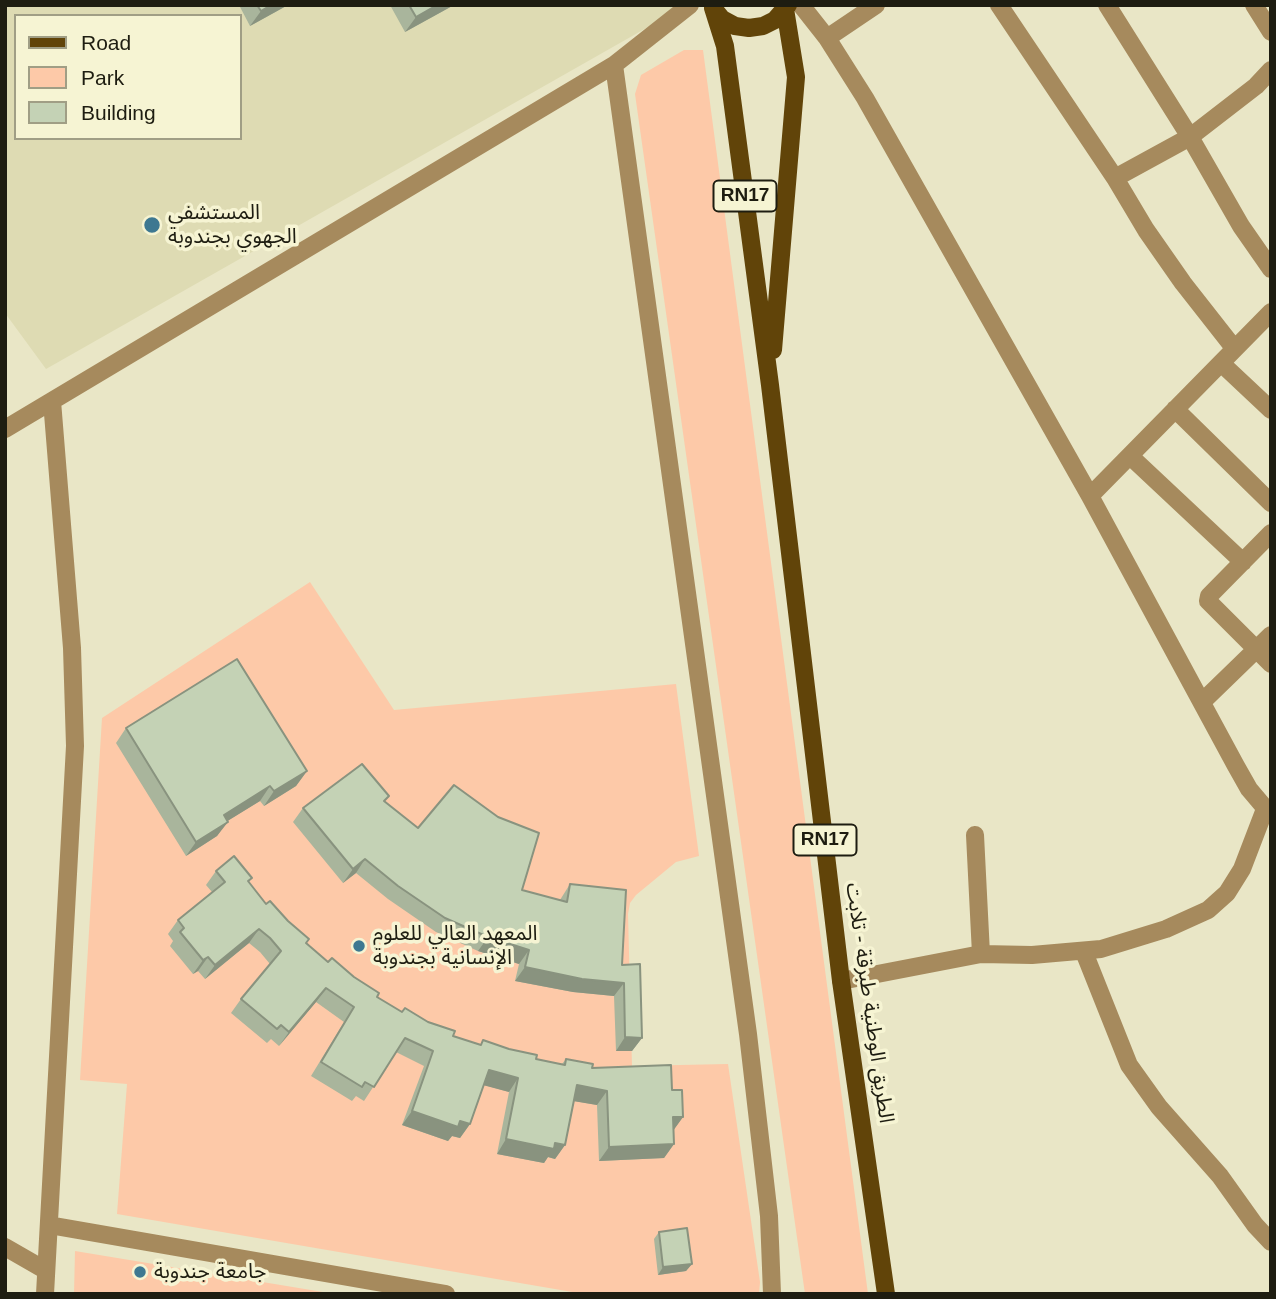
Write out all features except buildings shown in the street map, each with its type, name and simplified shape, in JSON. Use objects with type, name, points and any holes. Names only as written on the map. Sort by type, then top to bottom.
[{"type":"main road","name":"RN17","points":[[712,7],[728,23],[749,29],[775,20],[791,7]]},
{"type":"main road","name":"الطريق الوطنية طبرقة - تلابت","points":[[712,7],[725,47],[770,385],[841,981],[886,1294]]},
{"type":"main road","name":"الطريق الوطنية طبرقة - تلابت","points":[[770,385],[796,77],[791,7]]},
{"type":"street","points":[[5,429],[614,65],[690,5]]},
{"type":"street","points":[[827,38],[876,5]]},
{"type":"street","points":[[999,5],[1115,178],[1146,230],[1183,284],[1234,348]]},
{"type":"street","points":[[1107,5],[1190,136],[1241,226],[1271,270]]},
{"type":"street","points":[[1254,5],[1271,32]]},
{"type":"street","points":[[791,7],[827,38],[864,98],[1090,496],[1249,789],[1268,812],[1242,869],[1227,893],[1208,910],[1166,929],[1119,945],[1084,952],[981,954],[841,981]]},
{"type":"street","points":[[614,65],[748,1034],[769,1216],[772,1294]]},
{"type":"street","points":[[1115,178],[1190,136],[1256,86],[1271,70]]},
{"type":"street","points":[[1090,496],[1234,348],[1269,316]]},
{"type":"street","points":[[1221,363],[1271,410]]},
{"type":"street","points":[[45,1294],[75,746],[72,648],[52,401]]},
{"type":"street","points":[[1175,409],[1271,503]]},
{"type":"street","points":[[1130,456],[1243,562]]},
{"type":"street","points":[[1271,533],[1209,596],[1208,601],[1271,664]]},
{"type":"street","points":[[1202,702],[1271,635]]},
{"type":"street","points":[[975,835],[981,954]]},
{"type":"street","points":[[1084,952],[1129,1065],[1159,1107],[1220,1176],[1271,1242]]},
{"type":"street","points":[[49,1225],[446,1294]]},
{"type":"street","points":[[5,1247],[45,1269]]},
{"type":"shaded area","name":"المستشفى الجهوي بجندوبة","points":[[5,5],[676,5],[678,10],[46,369],[5,313]]},
{"type":"green space","points":[[684,50],[703,50],[868,1294],[805,1294],[635,94],[641,75]]},
{"type":"green space","name":"المعهد العالي للعلوم الإنسانية بجندوبة","points":[[310,582],[394,710],[676,684],[699,856],[676,862],[630,903],[628,914],[632,1066],[728,1064],[760,1282],[759,1294],[584,1294],[117,1214],[127,1084],[80,1080],[102,718]]},
{"type":"green space","name":"جامعة جندوبة","points":[[75,1251],[335,1294],[74,1294]]},
{"type":"place","name":"المستشفى الجهوي بجندوبة","points":[[152,225]]},
{"type":"place","name":"المعهد العالي للعلوم الإنسانية بجندوبة","points":[[359,946]]},
{"type":"place","name":"جامعة جندوبة","points":[[140,1272]]}]
